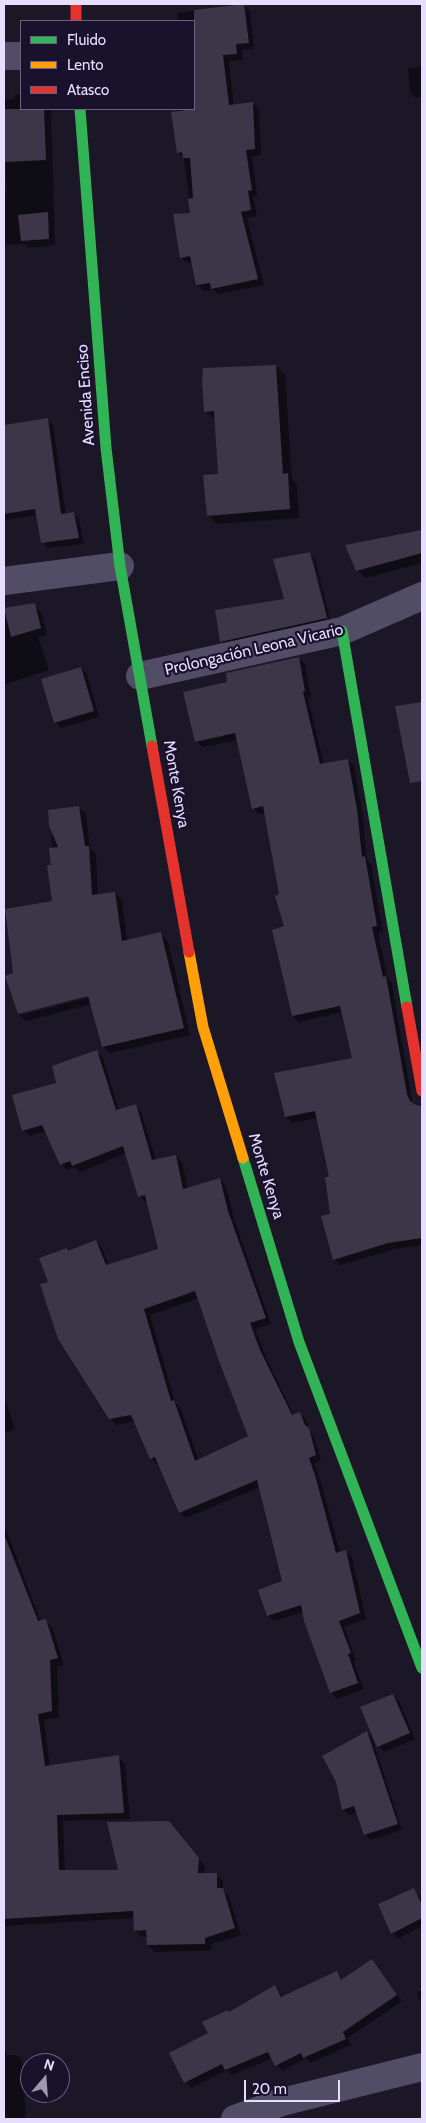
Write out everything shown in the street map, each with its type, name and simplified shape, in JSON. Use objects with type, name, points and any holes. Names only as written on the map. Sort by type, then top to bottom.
[{"type":"main road","points":[[76,4],[76,20]]},
{"type":"main road","name":"Avenida Enciso","points":[[80,110],[106,448],[120,566],[140,676]]},
{"type":"main road","points":[[342,631],[422,1091]]},
{"type":"main road","name":"Monte Kenya","points":[[140,676],[203,1027],[299,1342],[422,1668]]},
{"type":"street","points":[[4,56],[20,56]]},
{"type":"street","points":[[4,581],[120,566]]},
{"type":"street","name":"Prolongación Leona Vicario","points":[[140,676],[342,631],[422,596]]},
{"type":"street","points":[[236,2119],[282,2102],[422,2067]]},
{"type":"building","points":[[244,4],[249,43],[236,44],[237,54],[223,55],[229,105],[253,102],[255,149],[246,150],[252,190],[248,191],[251,210],[241,212],[258,279],[211,289],[210,283],[196,285],[190,256],[180,258],[173,214],[190,213],[188,199],[193,198],[190,158],[183,158],[182,152],[177,153],[171,112],[195,110],[194,10]]},
{"type":"building","points":[[4,109],[44,110],[46,160],[5,162]]},
{"type":"building","points":[[48,212],[49,239],[21,241],[18,215]]},
{"type":"building","points":[[276,365],[283,474],[288,473],[290,509],[207,516],[203,475],[218,474],[214,411],[204,412],[203,368]]},
{"type":"building","points":[[48,418],[61,514],[74,512],[79,538],[41,543],[35,509],[4,514],[4,425]]},
{"type":"building","points":[[422,530],[422,553],[356,571],[345,545]]},
{"type":"building","points":[[310,552],[327,618],[220,642],[215,610],[284,599],[273,559]]},
{"type":"building","points":[[35,603],[41,628],[11,637],[4,608]]},
{"type":"building","points":[[299,657],[305,691],[303,692],[320,764],[348,759],[357,809],[362,857],[365,856],[377,926],[372,927],[383,977],[386,976],[407,1094],[410,1101],[422,1106],[422,1238],[388,1243],[333,1260],[321,1216],[330,1214],[325,1177],[329,1177],[315,1111],[285,1117],[274,1073],[352,1058],[340,1006],[292,1016],[272,930],[284,926],[275,896],[279,894],[263,806],[252,809],[235,733],[195,742],[183,692],[227,682],[226,673]]},
{"type":"building","points":[[81,667],[94,711],[54,723],[41,679]]},
{"type":"building","points":[[422,702],[422,781],[410,783],[395,706]]},
{"type":"building","points":[[79,806],[85,846],[89,846],[92,895],[115,892],[122,941],[161,932],[184,1028],[102,1047],[88,996],[18,1014],[5,976],[13,973],[5,909],[52,901],[47,865],[51,865],[49,848],[58,847],[49,826],[48,810]]},
{"type":"building","points":[[97,1050],[116,1110],[136,1104],[152,1160],[176,1155],[183,1189],[220,1178],[228,1211],[266,1318],[250,1323],[260,1350],[292,1415],[300,1412],[305,1425],[309,1428],[316,1455],[309,1458],[336,1553],[346,1550],[360,1613],[339,1621],[351,1653],[348,1654],[358,1683],[330,1693],[304,1621],[301,1605],[267,1616],[258,1590],[282,1581],[257,1480],[179,1513],[155,1457],[150,1459],[131,1415],[109,1419],[58,1339],[40,1284],[48,1282],[39,1258],[67,1248],[68,1251],[96,1240],[106,1265],[158,1249],[145,1195],[138,1197],[123,1146],[72,1166],[70,1161],[60,1165],[42,1125],[22,1131],[12,1095],[56,1083],[52,1066]],"holes":[[[195,1291],[248,1436],[195,1461],[174,1400],[171,1401],[144,1309]]]},
{"type":"building","points":[[4,1539],[6,1539],[38,1621],[46,1619],[58,1658],[50,1660],[52,1711],[38,1714],[45,1766],[119,1755],[124,1813],[57,1815],[59,1870],[118,1870],[107,1822],[169,1821],[199,1858],[198,1873],[217,1873],[217,1888],[223,1888],[235,1928],[205,1938],[205,1944],[147,1945],[146,1930],[134,1931],[133,1911],[4,1919]]},
{"type":"building","points":[[393,1694],[410,1733],[377,1747],[360,1707]]},
{"type":"building","points":[[367,1731],[398,1824],[364,1835],[354,1806],[342,1810],[336,1782],[322,1756]]},
{"type":"building","points":[[414,1888],[422,1905],[422,1918],[391,1934],[378,1904]]},
{"type":"building","points":[[372,1959],[397,1995],[343,2032],[346,2039],[303,2058],[301,2053],[275,2066],[268,2052],[225,2070],[222,2064],[184,2083],[169,2053],[208,2033],[202,2022],[228,2010],[229,2012],[275,1985],[281,1997],[337,1971],[341,1980]]},
{"type":"traffic: fast","points":[[80,110],[106,448],[120,566],[152,746]]},
{"type":"traffic: fast","points":[[342,631],[407,1007]]},
{"type":"traffic: fast","points":[[243,1158],[299,1342],[422,1668]]},
{"type":"traffic: slow","points":[[189,952],[203,1027],[243,1158]]},
{"type":"traffic: jam","points":[[76,4],[76,20]]},
{"type":"traffic: jam","points":[[152,746],[189,952]]},
{"type":"traffic: jam","points":[[407,1007],[422,1091]]}]
